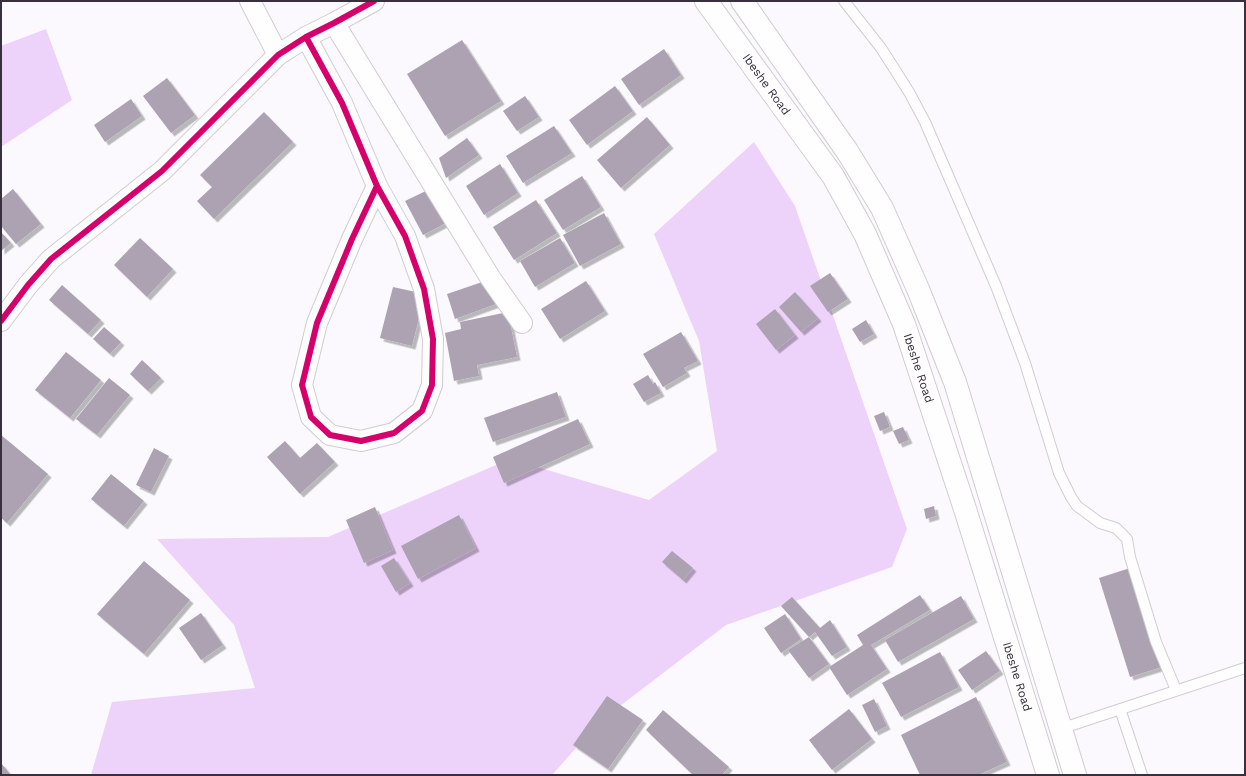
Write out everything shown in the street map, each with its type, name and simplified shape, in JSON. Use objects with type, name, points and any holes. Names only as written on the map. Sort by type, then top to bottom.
[{"type":"main road","name":"Ibeshe Road","points":[[706,1],[833,176],[865,234],[907,331],[965,509],[1048,775]]},
{"type":"main road","points":[[742,1],[847,151],[882,208],[918,289],[955,382],[1060,729],[1069,771]]},
{"type":"street","points":[[250,1],[278,55]]},
{"type":"street","points":[[1,321],[28,285],[51,259],[162,171],[278,55],[306,37],[374,1]]},
{"type":"street","points":[[334,23],[487,272],[522,323]]},
{"type":"street","points":[[306,37],[342,103],[377,186],[405,236],[424,289],[433,339],[432,385],[422,411],[394,433],[361,441],[330,435],[311,417],[302,385],[318,323],[352,240],[377,186]]},
{"type":"lane","points":[[844,1],[882,48],[909,92],[925,122],[996,286],[1025,363],[1059,473],[1071,497],[1077,506],[1100,523],[1116,528],[1127,539],[1130,556],[1156,642],[1176,690]]},
{"type":"lane","points":[[1060,729],[1245,668]]},
{"type":"lane","points":[[1120,709],[1142,775]]},
{"type":"shaded area","points":[[46,29],[72,100],[1,147],[1,46]]},
{"type":"shaded area","points":[[754,142],[795,206],[907,529],[892,567],[726,625],[599,722],[552,775],[91,775],[112,702],[255,688],[234,625],[157,539],[328,537],[510,459],[649,500],[717,451],[699,341],[654,234]]},
{"type":"building","points":[[462,40],[501,101],[445,136],[407,74]]},
{"type":"building","points":[[664,49],[681,75],[639,105],[621,79]]},
{"type":"building","points":[[167,78],[195,115],[171,133],[143,96]]},
{"type":"building","points":[[615,86],[633,111],[587,145],[569,120]]},
{"type":"building","points":[[525,96],[539,117],[517,131],[503,111]]},
{"type":"building","points":[[131,99],[142,116],[105,142],[94,125]]},
{"type":"building","points":[[264,112],[293,142],[214,219],[197,201],[212,187],[200,175]]},
{"type":"building","points":[[647,117],[670,145],[621,188],[597,160]]},
{"type":"building","points":[[554,126],[572,153],[523,183],[506,156]]},
{"type":"building","points":[[467,138],[479,155],[446,178],[439,158]]},
{"type":"building","points":[[500,164],[518,193],[484,215],[466,186]]},
{"type":"building","points":[[582,176],[601,207],[563,230],[544,200]]},
{"type":"building","points":[[13,189],[41,224],[16,244],[1,226],[1,199]]},
{"type":"building","points":[[430,189],[448,222],[423,235],[405,201]]},
{"type":"building","points":[[536,200],[557,233],[514,260],[493,227]]},
{"type":"building","points":[[604,213],[621,244],[580,266],[563,235]]},
{"type":"building","points":[[1,232],[11,243],[1,251]]},
{"type":"building","points":[[140,238],[173,269],[147,297],[114,265]]},
{"type":"building","points":[[560,238],[575,263],[535,287],[520,261]]},
{"type":"building","points":[[830,273],[848,299],[828,312],[810,286]]},
{"type":"building","points":[[491,279],[499,303],[455,319],[447,294]]},
{"type":"building","points":[[586,281],[605,311],[560,339],[541,309]]},
{"type":"building","points":[[62,285],[101,320],[88,334],[49,300]]},
{"type":"building","points":[[393,287],[425,294],[412,346],[380,338]]},
{"type":"building","points":[[795,292],[818,318],[801,332],[779,307]]},
{"type":"building","points":[[775,309],[795,335],[776,350],[756,324]]},
{"type":"building","points":[[508,312],[517,357],[477,365],[479,376],[454,381],[445,333],[461,329],[460,322]]},
{"type":"building","points":[[866,320],[874,334],[860,342],[852,329]]},
{"type":"building","points":[[104,327],[121,342],[110,354],[93,339]]},
{"type":"building","points":[[681,332],[698,361],[684,368],[687,373],[663,387],[643,354]]},
{"type":"building","points":[[66,352],[101,380],[70,418],[35,390]]},
{"type":"building","points":[[142,360],[161,378],[148,391],[130,374]]},
{"type":"building","points":[[648,375],[653,384],[655,382],[661,393],[644,402],[633,384]]},
{"type":"building","points":[[109,378],[130,395],[97,435],[76,419]]},
{"type":"building","points":[[557,392],[566,417],[493,442],[484,418]]},
{"type":"building","points":[[884,412],[890,427],[880,431],[874,416]]},
{"type":"building","points":[[578,419],[590,444],[504,483],[493,457]]},
{"type":"building","points":[[903,427],[909,440],[899,444],[893,431]]},
{"type":"building","points":[[1,435],[48,474],[7,523],[1,518]]},
{"type":"building","points":[[285,441],[300,458],[317,443],[335,462],[300,494],[267,457]]},
{"type":"building","points":[[154,448],[169,456],[151,492],[136,485]]},
{"type":"building","points":[[111,474],[144,501],[124,526],[91,499]]},
{"type":"building","points":[[934,506],[936,516],[926,519],[924,509]]},
{"type":"building","points":[[375,507],[393,550],[364,563],[346,520]]},
{"type":"building","points":[[459,515],[476,548],[418,579],[401,546]]},
{"type":"building","points":[[672,551],[693,568],[683,580],[662,562]]},
{"type":"building","points":[[394,558],[410,583],[396,592],[381,566]]},
{"type":"building","points":[[144,561],[190,600],[144,654],[97,614]]},
{"type":"building","points":[[1130,568],[1162,667],[1130,677],[1099,578]]},
{"type":"building","points":[[920,595],[930,610],[871,645],[887,669],[847,695],[829,667],[863,645],[857,635]]},
{"type":"building","points":[[961,596],[974,619],[898,662],[885,640]]},
{"type":"building","points":[[792,597],[820,628],[830,620],[847,647],[832,656],[815,632],[809,637],[781,606]]},
{"type":"building","points":[[201,613],[223,645],[201,660],[179,628]]},
{"type":"building","points":[[785,614],[801,639],[781,653],[764,628]]},
{"type":"building","points":[[809,637],[829,664],[809,678],[788,650]]},
{"type":"building","points":[[986,651],[1000,671],[972,690],[958,670]]},
{"type":"building","points":[[940,652],[959,687],[901,717],[882,683]]},
{"type":"building","points":[[607,696],[643,720],[608,769],[573,745]]},
{"type":"building","points":[[976,697],[1007,762],[978,775],[920,775],[901,735]]},
{"type":"building","points":[[874,699],[887,726],[875,732],[862,705]]},
{"type":"building","points":[[849,709],[872,739],[832,770],[809,740]]},
{"type":"building","points":[[663,710],[729,767],[722,775],[693,775],[646,730]]},
{"type":"building","points":[[1,763],[11,775],[1,775]]},
{"type":"cycle path","points":[[1,321],[28,285],[51,259],[162,171],[278,55],[306,37],[374,1]]},
{"type":"cycle path","points":[[306,37],[342,103],[377,186],[405,236],[424,289],[433,339],[432,385],[422,411],[394,433],[361,441],[330,435],[311,417],[302,385],[317,323],[352,239],[377,186]]}]
